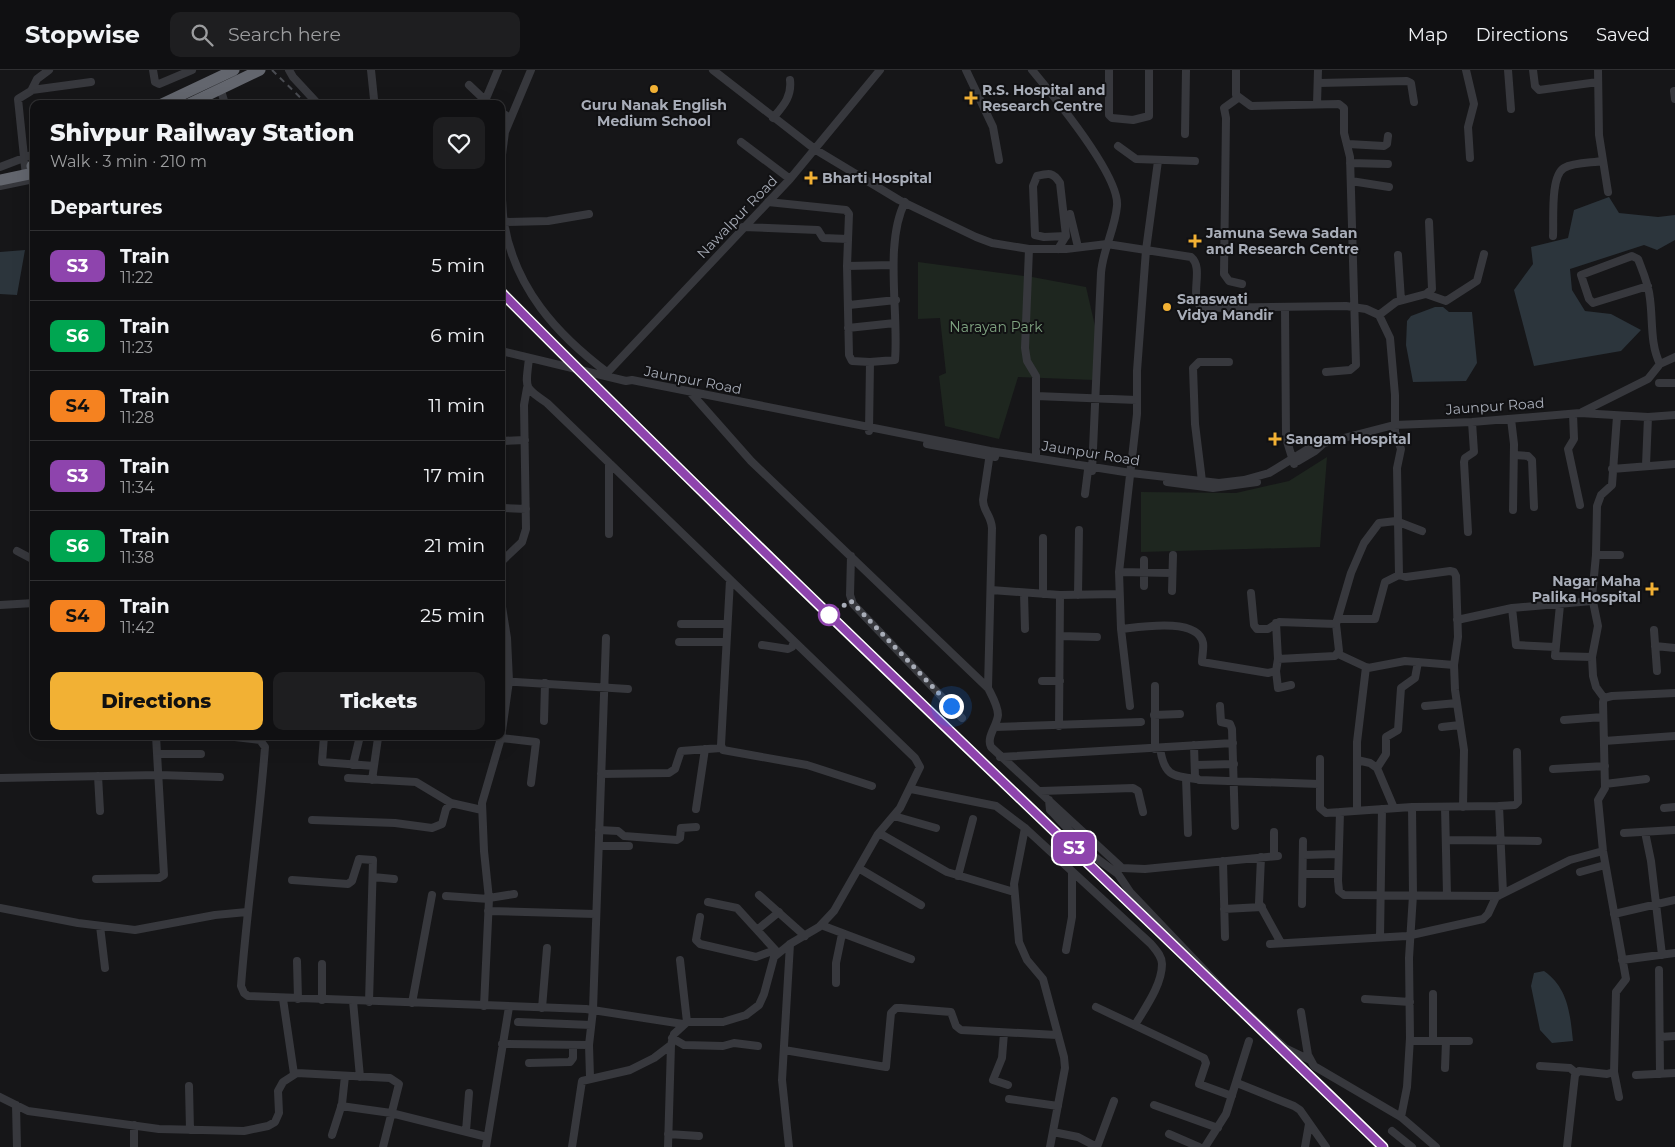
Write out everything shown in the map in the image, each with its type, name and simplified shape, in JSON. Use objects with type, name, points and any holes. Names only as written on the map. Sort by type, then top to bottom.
[{"type":"highway","points":[[170,100],[234,70]]},
{"type":"highway","points":[[198,100],[256,74]]},
{"type":"highway","points":[[0,174],[30,168]]},
{"type":"highway","points":[[0,180],[30,168]]},
{"type":"street","points":[[32,90],[39,73],[50,70]]},
{"type":"street","points":[[153,70],[155,82],[159,84],[192,70]]},
{"type":"street","points":[[289,70],[314,100]]},
{"type":"street","points":[[371,70],[374,99]]},
{"type":"street","points":[[488,100],[498,70]]},
{"type":"street","points":[[505,127],[531,70]]},
{"type":"street","points":[[712,70],[816,150],[899,200],[992,243],[1028,249],[1058,249],[1107,244],[1191,257],[1195,260],[1196,299],[1202,308],[1355,308],[1372,311],[1379,315],[1390,338],[1395,395],[1394,425],[1401,450],[1397,468],[1396,521],[1400,575]]},
{"type":"street","name":"Nawalpur Road","points":[[606,374],[790,179],[816,150],[880,70]]},
{"type":"street","points":[[966,70],[993,126],[999,160]]},
{"type":"street","points":[[1032,70],[1084,137],[1111,182],[1117,206],[1107,244],[1102,255],[1091,469],[1085,494]]},
{"type":"street","points":[[1109,70],[1109,115],[1112,118],[1133,120],[1149,116],[1149,70]]},
{"type":"street","points":[[1185,134],[1186,70]]},
{"type":"street","points":[[1236,70],[1236,95],[1238,98]]},
{"type":"street","points":[[1317,104],[1318,70]]},
{"type":"street","points":[[1466,70],[1474,104],[1468,127],[1470,158]]},
{"type":"street","points":[[1508,70],[1510,109]]},
{"type":"street","points":[[1533,70],[1536,89],[1598,82]]},
{"type":"street","points":[[1598,70],[1599,135],[1608,192]]},
{"type":"street","points":[[210,100],[256,74]]},
{"type":"street","points":[[773,118],[787,100],[791,88],[790,80]]},
{"type":"street","points":[[1318,83],[1408,81],[1413,88],[1414,102]]},
{"type":"street","points":[[30,163],[18,99],[32,90],[91,82]]},
{"type":"street","points":[[469,86],[485,100]]},
{"type":"street","points":[[222,94],[224,100]]},
{"type":"street","points":[[1242,284],[1230,281],[1224,274],[1226,118],[1224,108],[1238,98],[1246,100],[1251,106],[1342,105],[1351,181],[1356,365],[1350,370],[1326,372]]},
{"type":"street","points":[[505,115],[510,118]]},
{"type":"street","points":[[1348,144],[1384,146],[1387,144],[1388,136]]},
{"type":"street","points":[[741,142],[790,179]]},
{"type":"street","points":[[1118,146],[1136,159],[1195,161]]},
{"type":"street","points":[[1130,706],[1121,628],[1119,572],[1131,475],[1146,250],[1158,161]]},
{"type":"street","points":[[1553,236],[1557,175],[1562,169],[1569,166],[1603,161]]},
{"type":"street","points":[[1350,163],[1388,164]]},
{"type":"street","points":[[0,167],[30,168]]},
{"type":"street","points":[[0,186],[30,169]]},
{"type":"street","points":[[1058,249],[1066,236],[1060,183],[1056,175],[1051,173],[1037,176],[1033,186],[1035,235],[1044,237],[1066,236]]},
{"type":"street","points":[[1351,181],[1389,187]]},
{"type":"street","points":[[768,202],[846,210],[849,214],[848,328],[850,359],[870,362],[895,360],[896,300],[893,265],[901,209],[905,202]]},
{"type":"street","points":[[505,222],[548,221],[589,214]]},
{"type":"street","points":[[1070,214],[1078,247]]},
{"type":"street","points":[[1379,315],[1387,307],[1401,300],[1426,294],[1432,289],[1429,222]]},
{"type":"street","points":[[505,226],[517,269],[534,300],[556,329],[606,374]]},
{"type":"street","points":[[743,227],[818,230],[823,238],[848,239]]},
{"type":"street","points":[[1028,249],[1025,348],[1027,361],[1036,376],[1036,458]]},
{"type":"street","points":[[1426,294],[1441,301],[1450,300],[1477,281],[1484,254]]},
{"type":"street","points":[[1398,255],[1401,300]]},
{"type":"street","points":[[1648,286],[1593,303],[1589,299],[1581,275],[1636,256],[1638,258],[1648,286],[1653,340],[1660,364]]},
{"type":"street","points":[[848,266],[893,265]]},
{"type":"street","points":[[849,305],[896,300]]},
{"type":"street","points":[[1131,475],[1221,488],[1245,485],[1266,479],[1293,462],[1286,438],[1285,308]]},
{"type":"street","points":[[848,328],[895,323]]},
{"type":"street","name":"Jaunpur Road","points":[[505,352],[606,374],[631,384],[989,454],[1036,458],[1131,475],[1219,483],[1244,480],[1269,473],[1293,462],[1313,446],[1394,425],[1511,420],[1577,413],[1648,417],[1675,415]]},
{"type":"street","points":[[1580,505],[1568,449],[1574,439],[1577,413],[1648,379],[1660,364],[1675,357]]},
{"type":"street","points":[[505,558],[524,538],[526,509],[524,405],[529,358]]},
{"type":"street","points":[[869,430],[870,362]]},
{"type":"street","points":[[1202,481],[1195,424],[1193,368],[1199,362],[1229,362]]},
{"type":"street","points":[[1659,383],[1675,383]]},
{"type":"street","points":[[527,388],[547,403],[918,763],[920,772],[894,816],[879,832],[860,869],[834,911],[821,926],[776,951],[756,957],[700,944],[696,940],[700,917]]},
{"type":"street","points":[[693,395],[751,461],[988,688],[997,707],[995,726],[989,744],[1000,757],[1041,791],[1124,870],[1276,856],[1274,832]]},
{"type":"street","points":[[1036,396],[1137,400]]},
{"type":"street","points":[[1617,416],[1612,485],[1601,495],[1597,506],[1596,554],[1592,601],[1598,626],[1592,657],[1593,676],[1596,687],[1604,698],[1605,784],[1598,800],[1603,851],[1626,979],[1616,992],[1614,1072],[1619,1097]]},
{"type":"street","points":[[1646,465],[1648,417]]},
{"type":"street","points":[[1511,420],[1514,455],[1513,510]]},
{"type":"street","points":[[1468,532],[1464,462],[1465,458],[1474,452],[1472,422]]},
{"type":"street","points":[[505,441],[525,440]]},
{"type":"street","points":[[988,688],[991,520],[983,500],[989,454],[1091,469]]},
{"type":"street","points":[[1514,455],[1528,456],[1532,460],[1534,507]]},
{"type":"street","points":[[608,463],[609,534]]},
{"type":"street","points":[[1612,469],[1675,464]]},
{"type":"street","points":[[505,508],[526,509]]},
{"type":"street","points":[[1338,654],[1337,621],[1351,573],[1364,543],[1379,523],[1396,521],[1422,531]]},
{"type":"street","points":[[1078,594],[1079,530]]},
{"type":"street","points":[[1043,538],[1043,594]]},
{"type":"street","points":[[17,552],[30,558]]},
{"type":"street","points":[[1596,554],[1620,555]]},
{"type":"street","points":[[1172,591],[1173,555]]},
{"type":"street","points":[[851,556],[850,595],[853,604],[962,718]]},
{"type":"street","points":[[1144,560],[1144,586]]},
{"type":"street","points":[[1245,630],[1268,629],[1276,623],[1375,619],[1385,582],[1400,575],[1406,577],[1442,571],[1454,572],[1458,642],[1454,665],[1464,750],[1463,807]]},
{"type":"street","points":[[1119,572],[1172,573]]},
{"type":"street","points":[[721,748],[730,580]]},
{"type":"street","points":[[990,590],[1060,595],[1119,594]]},
{"type":"street","points":[[1024,593],[1025,629]]},
{"type":"street","points":[[1251,594],[1254,625],[1257,629]]},
{"type":"street","points":[[1059,726],[1060,595]]},
{"type":"street","points":[[1457,620],[1512,608],[1592,601]]},
{"type":"street","points":[[0,605],[30,603]]},
{"type":"street","points":[[1560,605],[1555,647],[1556,657],[1592,657]]},
{"type":"street","points":[[1512,608],[1516,644],[1555,647]]},
{"type":"street","points":[[1276,623],[1278,688],[1292,686]]},
{"type":"street","points":[[681,624],[727,624]]},
{"type":"street","points":[[1121,628],[1178,625],[1196,631],[1203,642],[1202,662],[1268,673],[1276,671]]},
{"type":"street","points":[[505,626],[507,638],[505,681],[628,689]]},
{"type":"street","points":[[1654,630],[1657,671]]},
{"type":"street","points":[[1060,636],[1097,637]]},
{"type":"street","points":[[590,1077],[589,1045],[593,1010],[606,638]]},
{"type":"street","points":[[679,642],[726,642]]},
{"type":"street","points":[[762,645],[788,649],[792,647],[794,642]]},
{"type":"street","points":[[1655,646],[1675,648]]},
{"type":"street","points":[[1278,659],[1338,654],[1366,667],[1405,661],[1454,665]]},
{"type":"street","points":[[1376,768],[1386,754],[1386,737],[1398,730],[1401,688],[1416,678],[1418,662]]},
{"type":"street","points":[[1357,810],[1357,760],[1366,667]]},
{"type":"street","points":[[1042,681],[1060,681]]},
{"type":"street","points":[[544,721],[546,684]]},
{"type":"street","points":[[1155,686],[1154,715],[1158,749],[1162,765],[1166,771],[1186,778],[1196,779],[1319,784]]},
{"type":"street","points":[[1604,698],[1675,693]]},
{"type":"street","points":[[1425,706],[1457,703]]},
{"type":"street","points":[[1220,706],[1221,722],[1232,725],[1235,826]]},
{"type":"street","points":[[1154,715],[1180,714]]},
{"type":"street","points":[[1564,720],[1603,718]]},
{"type":"street","points":[[995,726],[1059,726],[1141,722]]},
{"type":"street","points":[[1442,727],[1460,725]]},
{"type":"street","points":[[1604,741],[1675,736]]},
{"type":"street","points":[[505,738],[536,742],[531,782]]},
{"type":"street","points":[[96,879],[159,878],[164,875],[156,740]]},
{"type":"street","points":[[260,740],[265,747],[260,818],[246,912],[241,986],[244,993],[254,998],[593,1010],[685,1023],[723,1022],[754,1011],[762,1000],[776,951]]},
{"type":"street","points":[[324,740],[322,762],[374,766]]},
{"type":"street","points":[[353,765],[359,740]]},
{"type":"street","points":[[372,780],[378,740]]},
{"type":"street","points":[[484,1006],[488,899],[482,810],[501,740]]},
{"type":"street","points":[[1000,757],[1233,743]]},
{"type":"street","points":[[1194,745],[1196,779]]},
{"type":"street","points":[[601,774],[669,773],[675,769],[681,751],[721,748],[725,751],[807,765],[872,786]]},
{"type":"street","points":[[696,809],[706,749]]},
{"type":"street","points":[[1320,759],[1319,784],[1322,812],[1340,812],[1412,807],[1515,805],[1518,802],[1517,752]]},
{"type":"street","points":[[158,754],[201,754]]},
{"type":"street","points":[[1357,760],[1370,763],[1376,768],[1394,808]]},
{"type":"street","points":[[1196,765],[1234,764]]},
{"type":"street","points":[[1553,769],[1605,766]]},
{"type":"street","points":[[0,778],[159,775],[220,777]]},
{"type":"street","points":[[98,776],[100,811]]},
{"type":"street","points":[[348,778],[416,782],[451,803],[482,810]]},
{"type":"street","points":[[1186,778],[1188,833]]},
{"type":"street","points":[[1605,784],[1646,779]]},
{"type":"street","points":[[1041,791],[1133,788],[1138,791],[1143,812]]},
{"type":"street","points":[[910,789],[991,803],[1025,828],[1151,944],[1162,959],[1161,972],[1152,994],[1135,1025]]},
{"type":"street","points":[[1049,800],[1050,810],[1092,855],[1118,874],[1130,892],[1226,993],[1285,1048],[1310,1060]]},
{"type":"street","points":[[312,820],[395,823],[436,828],[442,824],[446,809],[451,803]]},
{"type":"street","points":[[1499,806],[1501,894]]},
{"type":"street","points":[[1401,1117],[1407,1087],[1410,1041],[1409,958],[1412,935],[1413,895],[1412,807]]},
{"type":"street","points":[[1445,807],[1447,894]]},
{"type":"street","points":[[1664,808],[1675,807]]},
{"type":"street","points":[[1380,937],[1382,809]]},
{"type":"street","points":[[1340,812],[1337,854],[1339,891],[1344,895],[1501,894]]},
{"type":"street","points":[[894,816],[936,828]]},
{"type":"street","points":[[958,876],[973,818]]},
{"type":"street","points":[[599,830],[618,831],[624,836],[677,840],[680,838],[681,828],[696,827]]},
{"type":"street","points":[[1025,828],[1014,892],[1020,942],[1027,960],[1043,978],[1050,998],[1065,1068],[1050,1147]]},
{"type":"street","points":[[1624,833],[1675,830]]},
{"type":"street","points":[[879,832],[937,868],[1014,892]]},
{"type":"street","points":[[1645,832],[1651,861],[1662,955]]},
{"type":"street","points":[[1446,840],[1538,840]]},
{"type":"street","points":[[1302,904],[1303,842]]},
{"type":"street","points":[[598,846],[629,846]]},
{"type":"street","points":[[1270,944],[1412,935],[1483,918],[1488,914],[1494,899],[1501,894],[1570,860],[1603,851]]},
{"type":"street","points":[[1303,855],[1337,854]]},
{"type":"street","points":[[1261,857],[1259,903],[1281,943]]},
{"type":"street","points":[[292,880],[348,884],[352,881],[358,860],[362,858],[373,860],[369,1002]]},
{"type":"street","points":[[1223,861],[1225,937]]},
{"type":"street","points":[[1580,872],[1606,865]]},
{"type":"street","points":[[860,869],[921,906]]},
{"type":"street","points":[[1066,950],[1072,917],[1072,873]]},
{"type":"street","points":[[1302,874],[1338,874]]},
{"type":"street","points":[[373,877],[394,879]]},
{"type":"street","points":[[446,896],[488,899],[514,894]]},
{"type":"street","points":[[412,1003],[432,895]]},
{"type":"street","points":[[759,895],[805,936]]},
{"type":"street","points":[[1614,914],[1675,900]]},
{"type":"street","points":[[708,902],[733,906],[776,951]]},
{"type":"street","points":[[0,908],[100,926],[135,930],[215,915],[246,912]]},
{"type":"street","points":[[1224,909],[1262,908]]},
{"type":"street","points":[[488,911],[595,914]]},
{"type":"street","points":[[756,930],[779,912]]},
{"type":"street","points":[[100,926],[105,968]]},
{"type":"street","points":[[821,926],[911,959]]},
{"type":"street","points":[[836,983],[837,956],[842,934]]},
{"type":"street","points":[[789,1147],[782,1080],[790,944]]},
{"type":"street","points":[[542,1008],[547,948]]},
{"type":"street","points":[[1622,960],[1675,953]]},
{"type":"street","points":[[572,1147],[580,1084],[585,1078],[630,1070],[654,1058],[671,1042],[685,1023],[680,960]]},
{"type":"street","points":[[297,961],[298,999]]},
{"type":"street","points":[[322,964],[322,1000]]},
{"type":"street","points":[[1659,970],[1660,1074]]},
{"type":"street","points":[[1433,994],[1433,1041]]},
{"type":"street","points":[[283,999],[294,1074]]},
{"type":"street","points":[[1365,999],[1410,1002]]},
{"type":"street","points":[[353,1001],[360,1077]]},
{"type":"street","points":[[486,1147],[509,1007]]},
{"type":"street","points":[[1096,1007],[1204,1058],[1206,1063],[1200,1084],[1232,1096]]},
{"type":"street","points":[[784,1050],[886,1067],[891,1013],[896,1008],[948,1011],[953,1014],[959,1029],[1057,1035]]},
{"type":"street","points":[[1301,1012],[1310,1060],[1314,1066],[1401,1117],[1436,1147]]},
{"type":"street","points":[[518,1022],[591,1025]]},
{"type":"street","points":[[1004,1033],[1002,1058],[993,1080],[1008,1085]]},
{"type":"street","points":[[1660,1037],[1675,1036]]},
{"type":"street","points":[[1204,1147],[1218,1128],[1232,1096],[1249,1041]]},
{"type":"street","points":[[1410,1041],[1469,1042]]},
{"type":"street","points":[[1445,1068],[1446,1041]]},
{"type":"street","points":[[671,1042],[684,1046],[723,1046],[734,1043],[758,1046]]},
{"type":"street","points":[[668,1147],[671,1042]]},
{"type":"street","points":[[502,1044],[589,1045]]},
{"type":"street","points":[[529,1063],[570,1062],[573,1058],[573,1044]]},
{"type":"street","points":[[1540,1066],[1570,1068],[1576,1073],[1607,1074],[1614,1072]]},
{"type":"street","points":[[0,1097],[28,1111],[159,1129],[244,1131],[268,1126],[278,1118],[280,1086],[294,1074],[301,1072],[390,1078],[397,1081],[398,1088],[383,1147]]},
{"type":"street","points":[[1567,1147],[1576,1073]]},
{"type":"street","points":[[1636,1075],[1675,1073]]},
{"type":"street","points":[[332,1135],[341,1106],[345,1076]]},
{"type":"street","points":[[1237,1082],[1294,1106],[1326,1147]]},
{"type":"street","points":[[190,1086],[190,1130]]},
{"type":"street","points":[[466,1131],[469,1093]]},
{"type":"street","points":[[1009,1099],[1058,1106]]},
{"type":"street","points":[[1053,1132],[1078,1137],[1097,1147],[1114,1101]]},
{"type":"street","points":[[16,1105],[17,1147]]},
{"type":"street","points":[[1154,1105],[1218,1128]]},
{"type":"street","points":[[341,1106],[391,1113],[487,1137]]},
{"type":"street","points":[[1305,1147],[1309,1124]]},
{"type":"street","points":[[134,1125],[134,1147]]},
{"type":"street","points":[[1392,1131],[1412,1147]]},
{"type":"street","points":[[668,1134],[699,1136]]},
{"type":"street","points":[[1169,1134],[1199,1147]]},
{"type":"green space","name":"Narayan Park","points":[[918,262],[1032,277],[1086,287],[1098,339],[1094,380],[1018,377],[999,439],[945,426],[939,376],[946,373],[940,318],[918,319]]},
{"type":"green space","points":[[1327,457],[1320,547],[1141,552],[1141,492],[1236,493],[1289,481]]},
{"type":"shaded area","points":[[1609,197],[1619,213],[1658,217],[1675,215],[1675,240],[1657,250],[1644,245],[1570,269],[1572,290],[1585,311],[1611,314],[1641,330],[1621,351],[1534,366],[1514,290],[1533,264],[1531,247],[1568,238],[1574,210]]},
{"type":"shaded area","points":[[25,250],[17,295],[0,294],[0,252]]},
{"type":"shaded area","points":[[1435,307],[1443,307],[1449,312],[1472,312],[1477,363],[1466,381],[1413,382],[1406,345],[1407,321],[1411,316]]},
{"type":"shaded area","points":[[1544,971],[1563,993],[1569,1011],[1573,1041],[1552,1043],[1540,1030],[1531,986],[1534,973]]},
{"type":"railway","points":[[272,70],[303,100]]},
{"type":"railway","points":[[505,296],[830,614],[1383,1147]]},
{"type":"train","name":"S3","points":[[505,296],[838,624],[1160,930],[1383,1147]]},
{"type":"place","name":"Guru Nanak English Medium School","points":[[654,89]]},
{"type":"place","name":"R.S. Hospital and Research Centre","points":[[971,98]]},
{"type":"place","name":"Bharti Hospital","points":[[811,178]]},
{"type":"place","name":"Jamuna Sewa Sadan and Research Centre","points":[[1195,241]]},
{"type":"place","name":"Saraswati Vidya Mandir","points":[[1167,307]]},
{"type":"place","name":"Sangam Hospital","points":[[1275,439]]},
{"type":"place","name":"Nagar Maha Palika Hospital","points":[[1652,589]]},
{"type":"route","points":[[829,615],[851,601],[951,706]]}]
